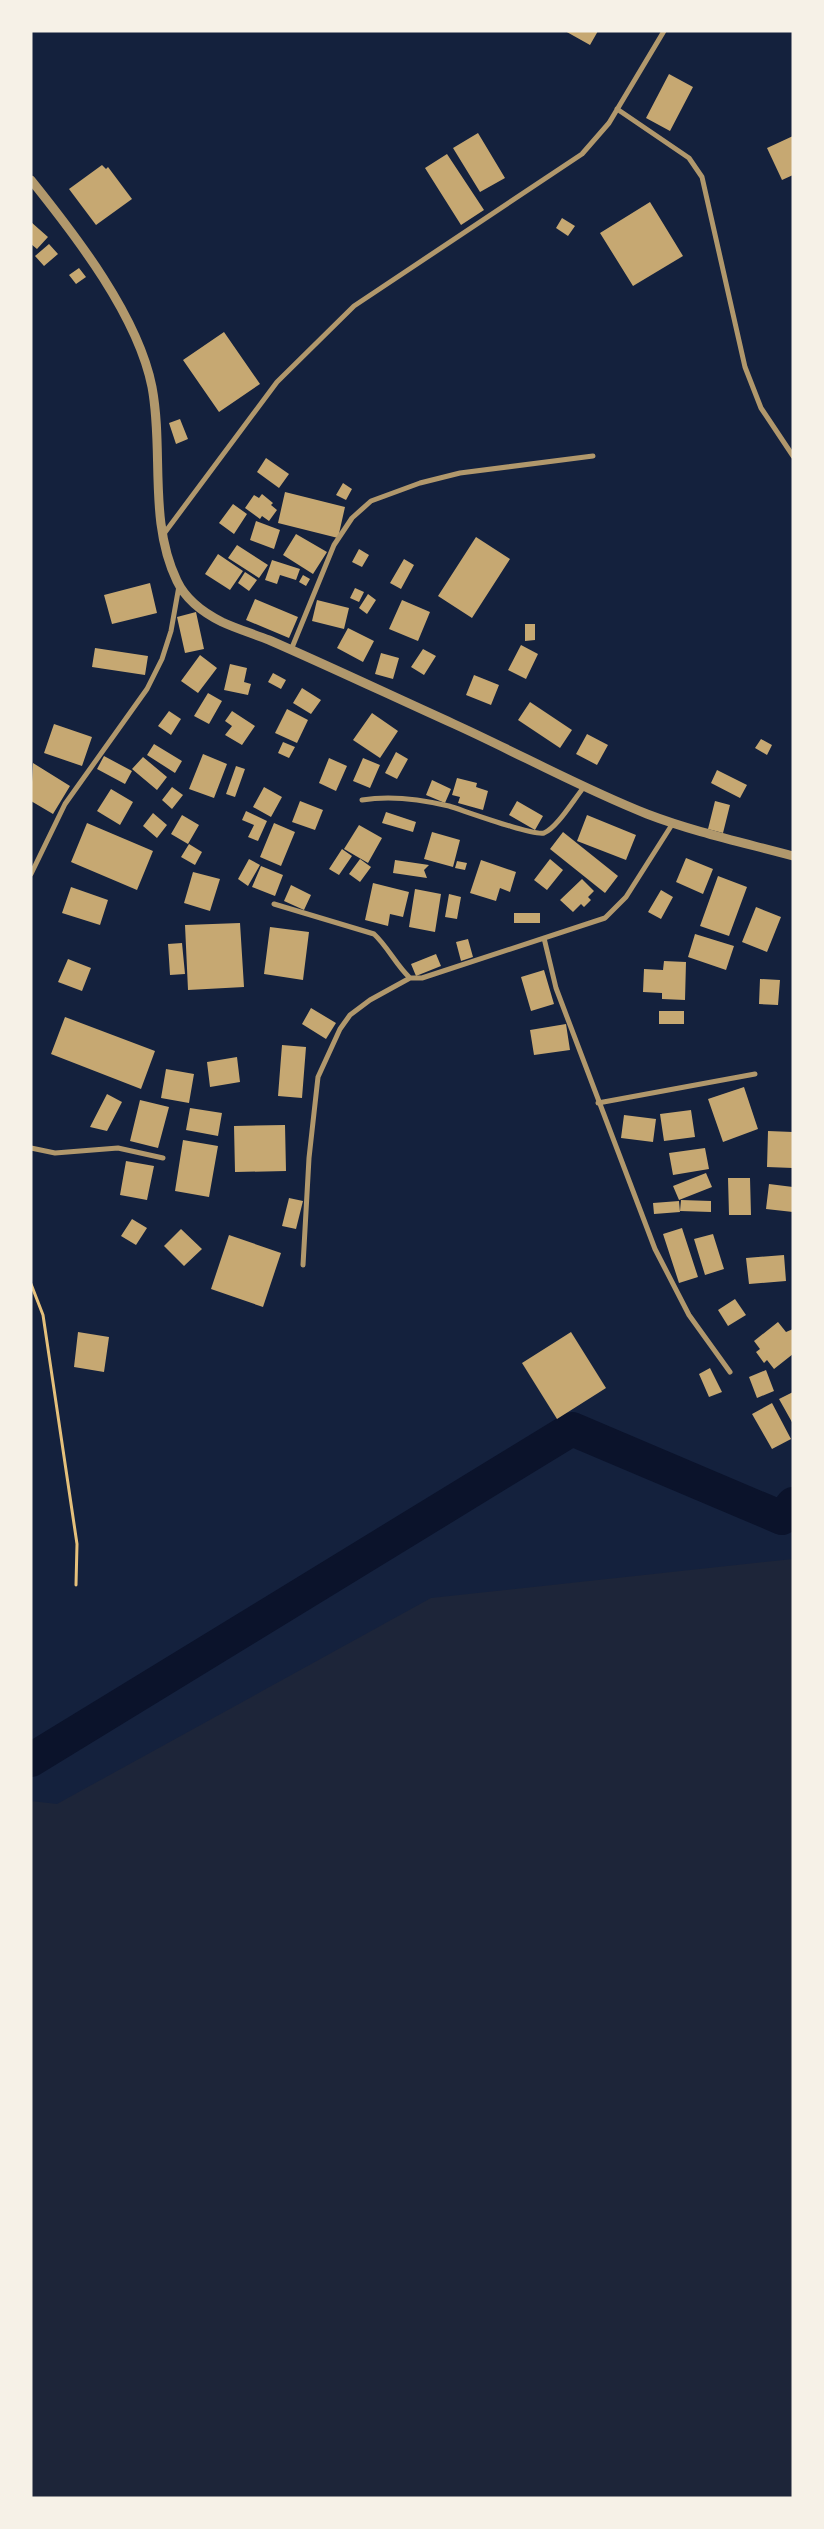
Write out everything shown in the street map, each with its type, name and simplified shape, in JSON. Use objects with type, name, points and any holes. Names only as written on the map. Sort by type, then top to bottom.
[{"type":"street","points":[[162,536],[277,382],[311,346],[354,306],[582,154],[609,123],[664,31]]},
{"type":"street","points":[[617,109],[689,158],[702,177],[745,367],[761,408],[793,456]]},
{"type":"street","points":[[31,180],[92,264],[125,317],[140,349],[152,388],[162,536],[169,562],[179,585],[196,606],[222,622],[290,650],[521,755],[584,788],[673,822],[793,856]]},
{"type":"street","points":[[290,650],[334,545],[352,518],[370,500],[460,472],[593,456]]},
{"type":"street","points":[[31,874],[65,804],[147,689],[162,659],[171,631],[179,585]]},
{"type":"street","points":[[362,800],[384,796],[430,802],[486,816],[538,834],[550,830],[584,788]]},
{"type":"street","points":[[303,1265],[309,1158],[318,1077],[340,1029],[350,1015],[370,1000],[410,978],[422,978],[605,918],[626,897],[673,822]]},
{"type":"street","points":[[274,904],[374,934],[386,945],[403,972],[410,978]]},
{"type":"street","points":[[544,938],[556,988],[598,1103],[655,1249],[690,1315],[730,1372]]},
{"type":"street","points":[[598,1103],[755,1074]]},
{"type":"street","points":[[31,1148],[55,1153],[118,1148],[163,1158]]},
{"type":"path","points":[[31,1284],[43,1315],[77,1544],[76,1585]]},
{"type":"shaded area","points":[[793,1559],[793,2498],[31,2498],[31,1801],[57,1804],[431,1598]]},
{"type":"building","points":[[565,31],[598,31],[590,45]]},
{"type":"building","points":[[669,74],[693,87],[670,131],[646,118]]},
{"type":"building","points":[[478,133],[505,178],[480,192],[453,148]]},
{"type":"building","points":[[793,136],[793,175],[782,180],[767,148]]},
{"type":"building","points":[[447,154],[484,210],[461,225],[425,168]]},
{"type":"building","points":[[102,165],[106,169],[108,167],[132,199],[96,225],[69,189]]},
{"type":"building","points":[[650,202],[683,256],[633,286],[600,233]]},
{"type":"building","points":[[562,218],[575,226],[568,236],[556,228]]},
{"type":"building","points":[[31,222],[48,237],[37,249],[31,244]]},
{"type":"building","points":[[49,244],[58,254],[44,266],[35,256]]},
{"type":"building","points":[[79,268],[86,277],[76,284],[69,275]]},
{"type":"building","points":[[224,332],[260,384],[219,412],[183,360]]},
{"type":"building","points":[[180,419],[188,439],[176,444],[169,423]]},
{"type":"building","points":[[266,458],[289,474],[279,488],[257,472]]},
{"type":"building","points":[[343,483],[352,489],[346,500],[336,495]]},
{"type":"building","points":[[285,492],[345,507],[338,538],[278,523]]},
{"type":"building","points":[[262,494],[273,503],[271,505],[277,510],[269,521],[262,516],[260,519],[245,508],[254,495],[259,498]]},
{"type":"building","points":[[233,504],[247,514],[234,534],[219,523]]},
{"type":"building","points":[[256,521],[280,530],[274,549],[250,540]]},
{"type":"building","points":[[296,534],[327,552],[313,574],[283,555]]},
{"type":"building","points":[[476,537],[510,559],[472,618],[438,596]]},
{"type":"building","points":[[237,545],[268,565],[259,578],[228,558]]},
{"type":"building","points":[[359,549],[369,555],[362,567],[352,562]]},
{"type":"building","points":[[218,554],[243,571],[230,590],[205,574]]},
{"type":"building","points":[[404,559],[414,565],[401,589],[390,583]]},
{"type":"building","points":[[272,560],[300,569],[296,580],[280,575],[277,584],[265,580]]},
{"type":"building","points":[[245,572],[257,580],[249,591],[238,583]]},
{"type":"building","points":[[303,575],[310,579],[306,586],[299,582]]},
{"type":"building","points":[[150,583],[157,613],[112,624],[104,595]]},
{"type":"building","points":[[355,588],[364,592],[359,602],[350,598]]},
{"type":"building","points":[[368,594],[376,600],[367,614],[359,608]]},
{"type":"building","points":[[255,599],[298,617],[289,638],[246,620]]},
{"type":"building","points":[[317,600],[349,608],[344,629],[312,621]]},
{"type":"building","points":[[402,600],[430,612],[418,641],[389,629]]},
{"type":"building","points":[[196,612],[204,649],[185,653],[177,617]]},
{"type":"building","points":[[525,624],[535,624],[535,640],[525,641]]},
{"type":"building","points":[[348,628],[374,641],[363,662],[337,648]]},
{"type":"building","points":[[521,645],[538,654],[526,679],[508,670]]},
{"type":"building","points":[[95,648],[148,656],[145,675],[92,667]]},
{"type":"building","points":[[423,649],[436,656],[424,675],[411,667]]},
{"type":"building","points":[[381,653],[399,658],[393,679],[375,674]]},
{"type":"building","points":[[200,655],[217,668],[198,693],[181,681]]},
{"type":"building","points":[[230,664],[247,668],[244,682],[251,684],[248,695],[224,690]]},
{"type":"building","points":[[273,673],[286,680],[281,689],[268,682]]},
{"type":"building","points":[[474,675],[499,685],[491,705],[466,695]]},
{"type":"building","points":[[302,688],[321,700],[311,714],[293,703]]},
{"type":"building","points":[[208,693],[222,701],[209,724],[194,716]]},
{"type":"building","points":[[530,702],[572,730],[560,748],[518,720]]},
{"type":"building","points":[[287,709],[308,720],[297,743],[275,733]]},
{"type":"building","points":[[169,711],[181,719],[171,735],[158,726]]},
{"type":"building","points":[[232,711],[255,726],[242,745],[225,735],[232,726],[225,721]]},
{"type":"building","points":[[372,713],[398,731],[380,758],[353,740]]},
{"type":"building","points":[[54,724],[92,737],[82,766],[44,753]]},
{"type":"building","points":[[587,734],[608,745],[597,765],[576,754]]},
{"type":"building","points":[[761,739],[772,745],[767,755],[755,748]]},
{"type":"building","points":[[283,742],[295,747],[289,758],[278,753]]},
{"type":"building","points":[[154,744],[182,761],[175,773],[147,755]]},
{"type":"building","points":[[396,752],[408,759],[397,779],[385,773]]},
{"type":"building","points":[[203,754],[227,764],[214,798],[189,789]]},
{"type":"building","points":[[104,756],[132,771],[125,784],[97,769]]},
{"type":"building","points":[[143,757],[167,777],[157,790],[132,769]]},
{"type":"building","points":[[329,758],[347,766],[336,791],[319,783]]},
{"type":"building","points":[[363,758],[380,765],[370,788],[353,781]]},
{"type":"building","points":[[33,763],[70,786],[53,814],[31,801]]},
{"type":"building","points":[[236,766],[245,769],[235,797],[226,794]]},
{"type":"building","points":[[717,770],[747,785],[740,798],[711,783]]},
{"type":"building","points":[[457,778],[477,783],[476,787],[488,791],[483,810],[458,803],[460,797],[452,795]]},
{"type":"building","points":[[432,780],[451,789],[445,803],[426,795]]},
{"type":"building","points":[[172,787],[183,795],[172,809],[162,800]]},
{"type":"building","points":[[264,787],[282,797],[271,817],[253,807]]},
{"type":"building","points":[[111,789],[133,802],[120,825],[97,811]]},
{"type":"building","points":[[300,801],[323,810],[315,830],[292,822]]},
{"type":"building","points":[[517,801],[543,816],[535,830],[509,815]]},
{"type":"building","points":[[715,801],[730,805],[723,833],[708,829]]},
{"type":"building","points":[[246,811],[267,821],[258,841],[248,837],[254,825],[242,820]]},
{"type":"building","points":[[386,812],[416,822],[413,832],[382,823]]},
{"type":"building","points":[[153,813],[167,825],[157,838],[143,826]]},
{"type":"building","points":[[182,815],[199,825],[188,844],[171,834]]},
{"type":"building","points":[[587,815],[636,835],[626,860],[577,841]]},
{"type":"building","points":[[87,823],[153,851],[137,890],[71,862]]},
{"type":"building","points":[[274,823],[295,832],[281,866],[260,857]]},
{"type":"building","points":[[359,825],[382,838],[368,863],[344,849]]},
{"type":"building","points":[[432,832],[460,840],[453,867],[424,859]]},
{"type":"building","points":[[563,832],[618,876],[605,893],[550,849]]},
{"type":"building","points":[[189,844],[202,852],[195,865],[181,857]]},
{"type":"building","points":[[342,849],[352,856],[339,875],[329,869]]},
{"type":"building","points":[[686,858],[713,869],[703,894],[676,882]]},
{"type":"building","points":[[249,859],[260,865],[248,886],[238,879]]},
{"type":"building","points":[[360,859],[371,867],[360,882],[349,874]]},
{"type":"building","points":[[550,859],[563,870],[547,890],[534,880]]},
{"type":"building","points":[[395,860],[429,865],[424,870],[427,878],[393,873]]},
{"type":"building","points":[[481,860],[516,872],[510,892],[500,888],[496,901],[470,893]]},
{"type":"building","points":[[457,861],[467,863],[465,870],[455,868]]},
{"type":"building","points":[[261,866],[283,875],[275,896],[252,887]]},
{"type":"building","points":[[193,872],[220,879],[210,911],[184,903]]},
{"type":"building","points":[[718,876],[747,887],[729,936],[700,926]]},
{"type":"building","points":[[582,879],[594,891],[588,897],[591,900],[584,907],[581,904],[573,912],[560,900]]},
{"type":"building","points":[[373,883],[409,892],[403,917],[390,914],[388,926],[365,920]]},
{"type":"building","points":[[291,885],[311,895],[304,910],[284,901]]},
{"type":"building","points":[[71,887],[108,900],[100,925],[62,913]]},
{"type":"building","points":[[415,889],[441,894],[435,932],[409,927]]},
{"type":"building","points":[[661,890],[673,897],[661,919],[648,912]]},
{"type":"building","points":[[449,894],[461,897],[457,919],[445,917]]},
{"type":"building","points":[[756,907],[781,917],[767,952],[742,942]]},
{"type":"building","points":[[514,913],[540,913],[540,923],[514,923]]},
{"type":"building","points":[[240,923],[244,987],[188,990],[185,925]]},
{"type":"building","points":[[270,927],[309,932],[303,980],[264,974]]},
{"type":"building","points":[[695,934],[734,946],[726,970],[688,957]]},
{"type":"building","points":[[468,939],[473,957],[461,961],[456,942]]},
{"type":"building","points":[[182,943],[185,974],[170,975],[168,944]]},
{"type":"building","points":[[436,954],[441,966],[416,976],[411,964]]},
{"type":"building","points":[[68,959],[91,968],[82,991],[58,982]]},
{"type":"building","points":[[664,961],[686,962],[685,1000],[662,999],[662,993],[643,992],[644,969],[663,970]]},
{"type":"building","points":[[544,970],[554,1004],[531,1011],[521,977]]},
{"type":"building","points":[[760,979],[780,980],[778,1005],[759,1004]]},
{"type":"building","points":[[311,1008],[336,1023],[326,1039],[302,1024]]},
{"type":"building","points":[[659,1011],[684,1011],[684,1024],[659,1024]]},
{"type":"building","points":[[65,1017],[155,1051],[141,1089],[51,1054]]},
{"type":"building","points":[[566,1024],[570,1050],[534,1055],[530,1030]]},
{"type":"building","points":[[282,1045],[306,1047],[302,1098],[278,1096]]},
{"type":"building","points":[[237,1057],[240,1082],[210,1087],[207,1062]]},
{"type":"building","points":[[166,1069],[194,1074],[189,1103],[161,1098]]},
{"type":"building","points":[[744,1087],[758,1129],[723,1142],[708,1099]]},
{"type":"building","points":[[107,1094],[122,1102],[107,1131],[90,1127]]},
{"type":"building","points":[[140,1100],[169,1107],[158,1148],[130,1141]]},
{"type":"building","points":[[190,1108],[222,1113],[218,1136],[186,1130]]},
{"type":"building","points":[[691,1110],[695,1137],[664,1141],[660,1114]]},
{"type":"building","points":[[624,1115],[656,1119],[653,1142],[621,1138]]},
{"type":"building","points":[[285,1125],[286,1171],[235,1172],[234,1126]]},
{"type":"building","points":[[768,1131],[793,1132],[793,1168],[767,1167]]},
{"type":"building","points":[[183,1140],[218,1146],[209,1197],[175,1191]]},
{"type":"building","points":[[705,1148],[709,1169],[673,1175],[669,1153]]},
{"type":"building","points":[[126,1161],[154,1166],[147,1200],[120,1195]]},
{"type":"building","points":[[706,1173],[712,1187],[679,1200],[673,1186]]},
{"type":"building","points":[[728,1178],[750,1178],[751,1215],[729,1215]]},
{"type":"building","points":[[769,1184],[793,1187],[793,1212],[766,1209]]},
{"type":"building","points":[[289,1198],[303,1201],[296,1229],[282,1226]]},
{"type":"building","points":[[681,1200],[711,1201],[711,1212],[680,1211]]},
{"type":"building","points":[[679,1201],[680,1212],[654,1214],[653,1203]]},
{"type":"building","points":[[132,1219],[147,1228],[136,1245],[121,1236]]},
{"type":"building","points":[[682,1228],[698,1277],[679,1283],[663,1234]]},
{"type":"building","points":[[181,1229],[202,1249],[184,1266],[164,1246]]},
{"type":"building","points":[[713,1234],[724,1269],[705,1275],[694,1239]]},
{"type":"building","points":[[229,1235],[281,1253],[263,1307],[211,1289]]},
{"type":"building","points":[[784,1255],[786,1281],[749,1284],[746,1258]]},
{"type":"building","points":[[735,1299],[746,1315],[728,1326],[718,1310]]},
{"type":"building","points":[[778,1322],[786,1332],[793,1329],[793,1354],[774,1369],[767,1360],[764,1363],[756,1352],[760,1349],[754,1341]]},
{"type":"building","points":[[78,1332],[109,1337],[104,1372],[74,1367]]},
{"type":"building","points":[[571,1332],[606,1388],[557,1419],[522,1363]]},
{"type":"building","points":[[710,1368],[722,1392],[709,1397],[699,1374]]},
{"type":"building","points":[[766,1370],[774,1391],[757,1398],[749,1377]]},
{"type":"building","points":[[793,1392],[793,1424],[779,1399]]},
{"type":"building","points":[[772,1403],[791,1439],[772,1449],[752,1414]]},
{"type":"waterway","points":[[31,1760],[572,1429],[782,1518],[793,1504]]}]
